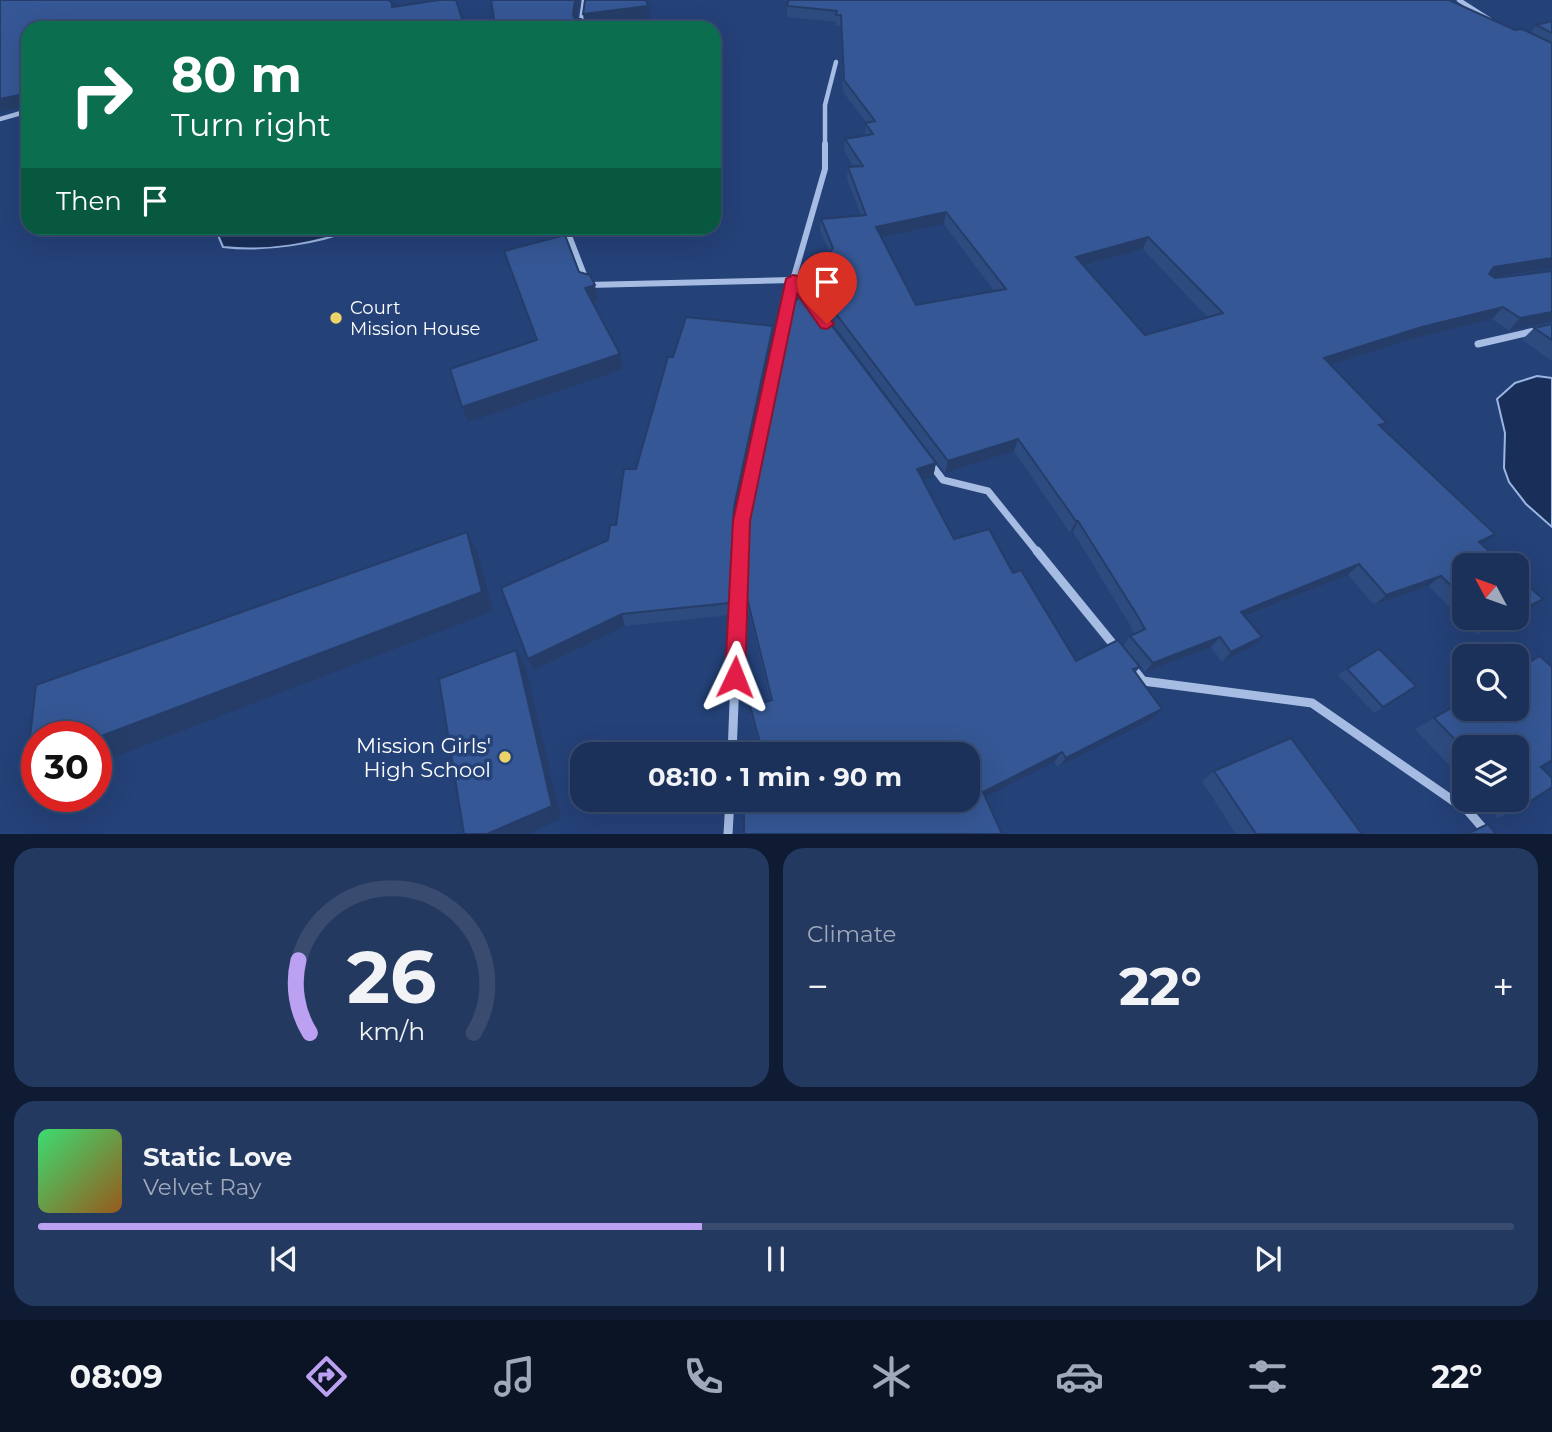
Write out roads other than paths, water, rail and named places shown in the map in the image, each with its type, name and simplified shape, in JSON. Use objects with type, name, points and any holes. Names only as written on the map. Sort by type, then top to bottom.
[{"type":"street","points":[[581,21],[584,0]]},
{"type":"street","points":[[1459,0],[1493,22]]},
{"type":"street","points":[[732,742],[741,521],[793,279],[825,169],[825,105],[836,62]]},
{"type":"street","points":[[0,119],[21,113]]},
{"type":"street","points":[[569,235],[588,285],[793,279]]},
{"type":"street","points":[[793,279],[818,313]]},
{"type":"street","points":[[1478,344],[1552,327]]},
{"type":"street","points":[[926,458],[943,480],[988,491],[1143,681],[1312,703],[1468,811],[1488,834]]},
{"type":"street","points":[[728,834],[729,812]]},
{"type":"water","points":[[218,235],[335,235],[274,247],[223,247]]},
{"type":"water","points":[[1537,376],[1552,378],[1552,527],[1526,504],[1509,482],[1504,468],[1505,433],[1497,399],[1515,383]]},
{"type":"place","name":"Court Mission House","points":[[336,318]]},
{"type":"place","name":"Mission Girls' High School","points":[[505,757]]}]
